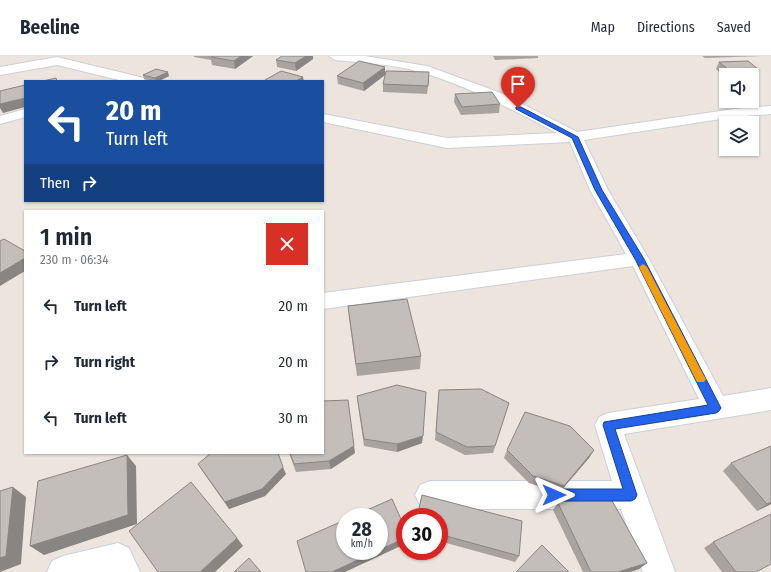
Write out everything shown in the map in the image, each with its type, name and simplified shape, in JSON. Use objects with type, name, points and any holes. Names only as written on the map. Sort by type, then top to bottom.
[{"type":"street","points":[[335,56],[405,61],[496,96],[575,137],[599,190],[639,259],[716,408]]},
{"type":"street","points":[[0,71],[61,59],[135,80]]},
{"type":"street","points":[[324,118],[447,143],[575,137],[734,113],[771,110]]},
{"type":"street","points":[[0,120],[24,113]]},
{"type":"street","points":[[324,301],[639,259]]},
{"type":"street","points":[[659,572],[631,495],[608,425],[771,399]]},
{"type":"street","points":[[430,495],[631,495]]},
{"type":"street","points":[[63,572],[118,559],[124,572]]},
{"type":"building","points":[[241,56],[234,61],[211,57]]},
{"type":"building","points":[[282,56],[306,56],[295,63],[276,60]]},
{"type":"building","points":[[359,61],[385,67],[363,83],[337,76]]},
{"type":"building","points":[[748,61],[757,68],[726,68],[719,62]]},
{"type":"building","points":[[156,69],[168,72],[155,78],[143,75]]},
{"type":"building","points":[[281,71],[303,77],[298,80],[265,80]]},
{"type":"building","points":[[386,71],[429,72],[428,86],[383,84]]},
{"type":"building","points":[[24,85],[24,98],[0,104],[0,91]]},
{"type":"building","points":[[492,92],[500,104],[462,107],[455,94]]},
{"type":"building","points":[[4,239],[24,250],[24,259],[0,273],[0,241]]},
{"type":"building","points":[[407,299],[421,356],[356,364],[348,306]]},
{"type":"building","points":[[397,385],[426,392],[423,436],[397,444],[364,439],[357,396]]},
{"type":"building","points":[[481,389],[509,403],[495,446],[467,447],[436,432],[439,390]]},
{"type":"building","points":[[348,400],[354,446],[329,461],[294,464],[290,454],[324,454],[324,401]]},
{"type":"building","points":[[525,412],[570,426],[594,450],[564,486],[533,476],[507,450]]},
{"type":"building","points":[[771,446],[771,502],[767,504],[731,463]]},
{"type":"building","points":[[210,454],[278,454],[283,467],[262,489],[225,502],[198,464]]},
{"type":"building","points":[[127,455],[128,515],[30,546],[38,481]]},
{"type":"building","points":[[191,482],[237,538],[200,572],[158,572],[129,531]]},
{"type":"building","points":[[13,487],[6,556],[0,558],[0,491]]},
{"type":"building","points":[[606,490],[647,563],[618,572],[591,572],[558,503]]},
{"type":"building","points":[[422,495],[522,521],[519,556],[448,536],[448,508],[419,508]]},
{"type":"building","points":[[392,499],[396,508],[396,542],[388,546],[388,508],[372,508]]},
{"type":"building","points":[[771,514],[771,564],[756,572],[736,572],[713,542]]},
{"type":"building","points":[[336,524],[336,560],[358,560],[332,572],[306,572],[297,541]]},
{"type":"building","points":[[542,545],[569,572],[516,572]]},
{"type":"building","points":[[249,558],[261,572],[234,572]]},
{"type":"slow traffic","points":[[643,267],[700,379]]},
{"type":"route","points":[[518,108],[575,137],[599,190],[639,259],[716,408],[608,425],[631,495],[554,495]]}]
